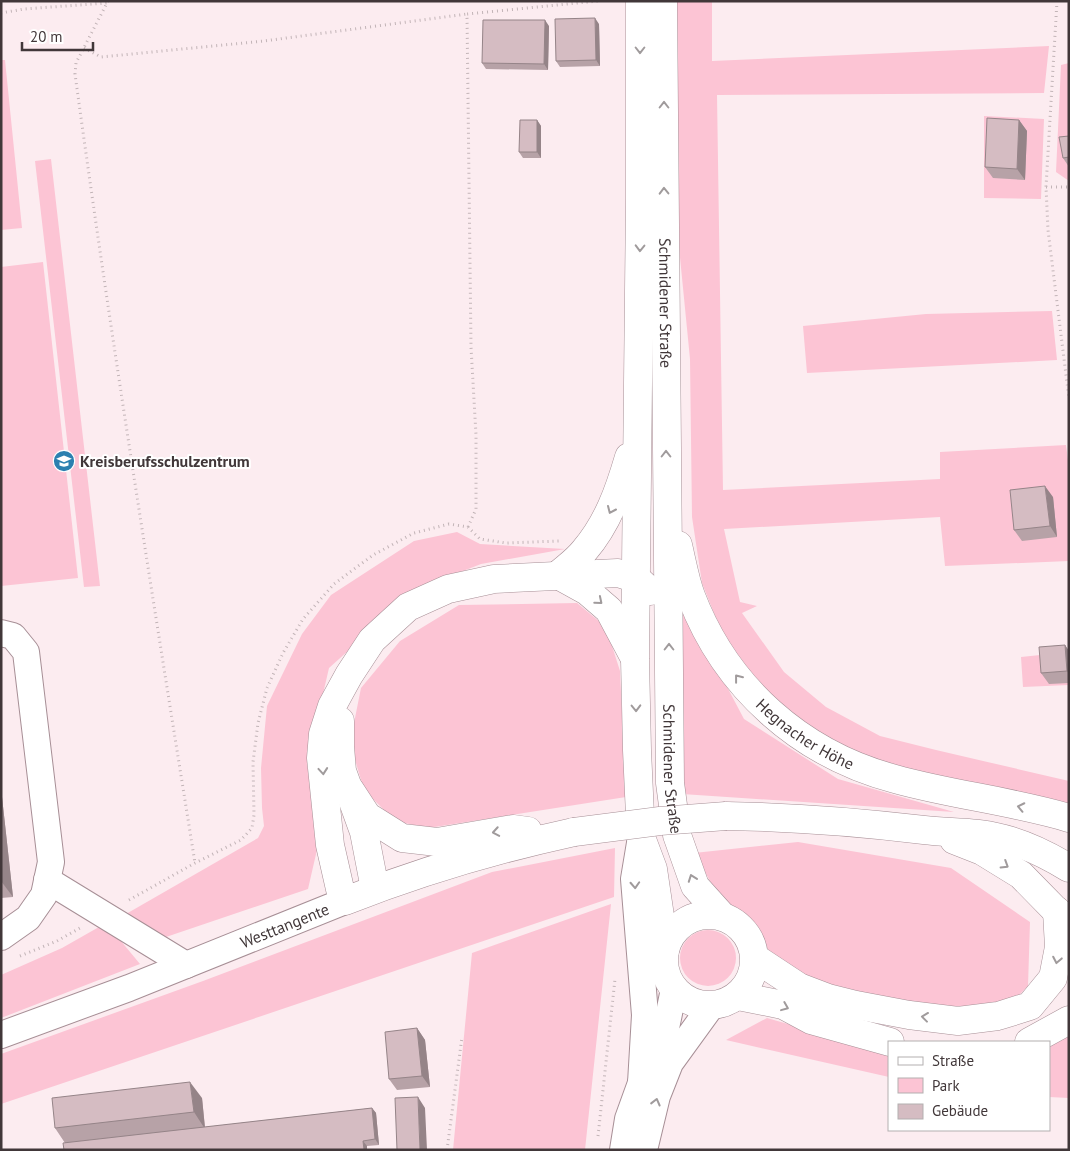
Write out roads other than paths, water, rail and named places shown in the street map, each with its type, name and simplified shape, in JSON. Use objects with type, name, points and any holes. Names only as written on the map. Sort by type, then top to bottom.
[{"type":"main road","name":"Schmidener Straße","points":[[640,1],[640,200],[635,659],[637,750],[641,837],[653,869],[665,950]]},
{"type":"main road","name":"Schmidener Straße","points":[[664,1],[670,774],[677,835],[694,886],[722,916]]},
{"type":"main road","name":"Schmidener Straße","points":[[558,575],[583,553],[603,526],[618,493],[638,431]]},
{"type":"main road","name":"Hegnacher Höhe","points":[[667,503],[691,596],[712,638],[736,677],[762,706],[799,736],[846,763],[894,779],[1069,818]]},
{"type":"main road","points":[[345,901],[336,876],[330,845],[322,758],[323,734],[332,706],[349,675],[372,640],[408,607],[448,589],[494,579],[618,573],[637,580],[668,607]]},
{"type":"main road","points":[[558,575],[587,591],[609,610],[635,659]]},
{"type":"main road","points":[[349,675],[340,715],[342,771],[364,832],[375,889]]},
{"type":"main road","points":[[350,790],[367,816],[402,838],[436,842],[513,829],[568,833],[660,820],[726,816],[795,818],[995,836],[1029,847],[1069,868]]},
{"type":"main road","points":[[754,958],[798,987],[828,998],[909,1015],[958,1021],[998,1016],[1030,1006],[1053,978],[1065,917],[1021,875],[982,851],[929,830]]},
{"type":"main road","name":"Westtangente","points":[[345,901],[375,889],[520,844],[568,833]]},
{"type":"main road","points":[[708,915],[722,916],[734,922],[745,932],[752,944],[753,972],[747,985],[738,996],[712,1006],[698,1004],[685,999],[674,989],[667,977],[664,964],[665,950],[671,936],[680,925],[693,918],[708,915]]},
{"type":"main road","points":[[738,996],[782,1005],[810,1020],[888,1041]]},
{"type":"main road","points":[[1031,1041],[1069,1020]]},
{"type":"street","points":[[1,633],[13,636],[26,652],[51,862],[44,894],[28,918],[1,937]]},
{"type":"street","name":"Schmidener Straße","points":[[641,837],[634,879],[645,1014],[641,1083]]},
{"type":"street","points":[[47,880],[186,965]]},
{"type":"street","name":"Westtangente","points":[[1,1035],[130,988],[345,901]]},
{"type":"street","name":"Schmidener Straße","points":[[623,1150],[628,1119],[641,1083],[666,1028],[674,989]]},
{"type":"street","points":[[644,1150],[657,1096],[670,1063],[712,1006]]},
{"type":"place","name":"Kreisberufsschulzentrum","points":[[64,461]]}]
